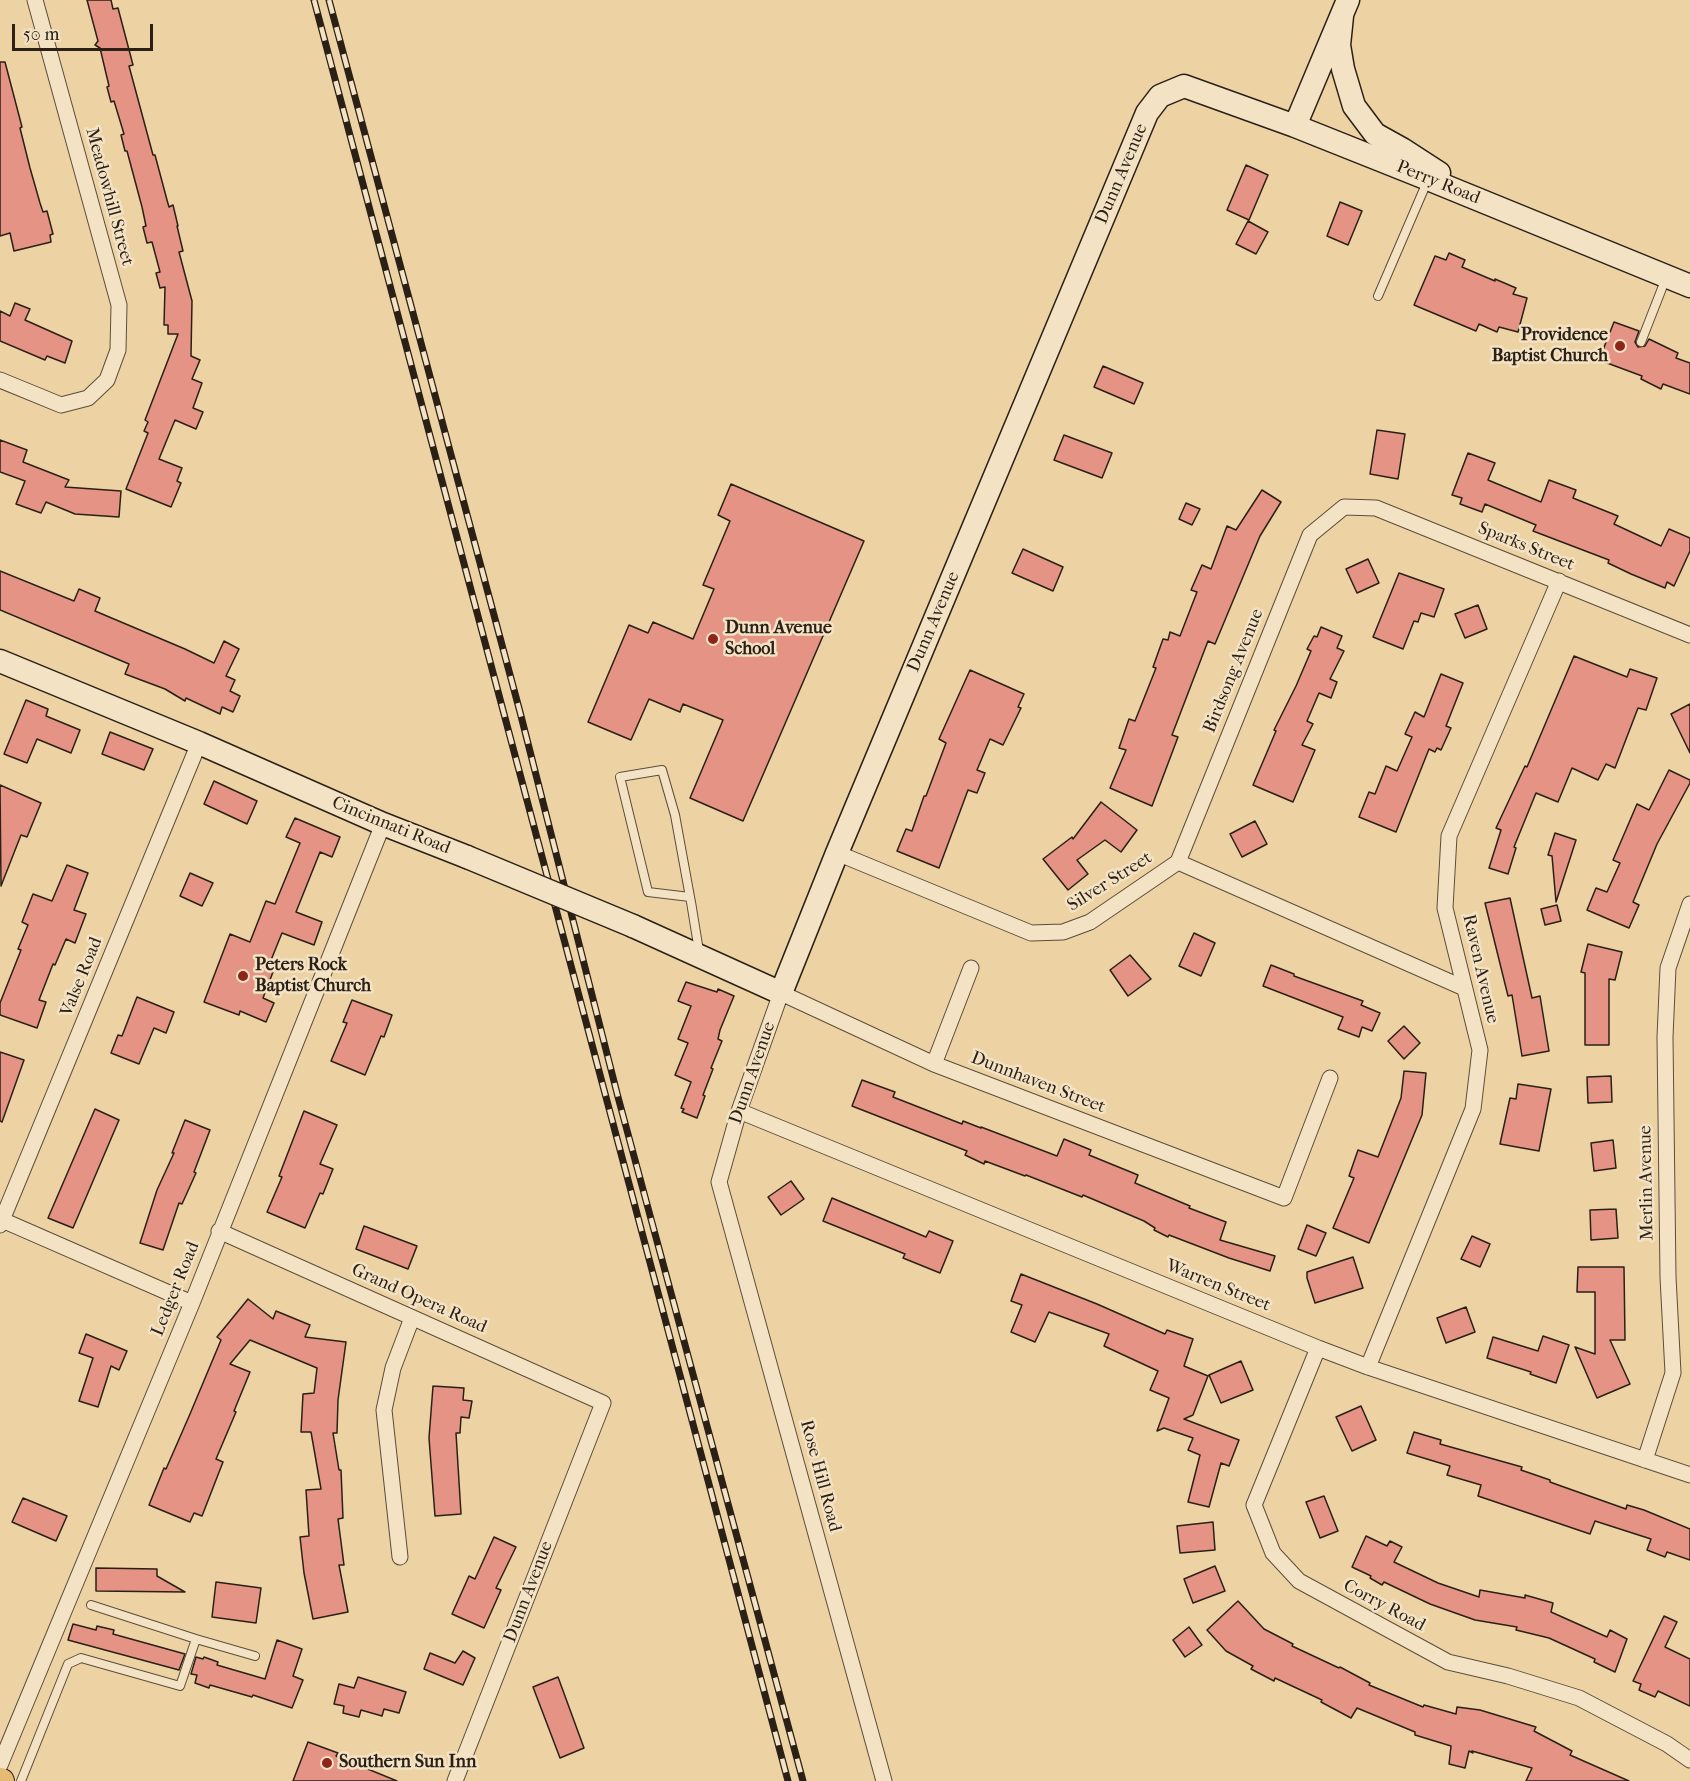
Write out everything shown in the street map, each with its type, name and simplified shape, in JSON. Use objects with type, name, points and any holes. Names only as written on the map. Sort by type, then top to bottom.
[{"type":"street","name":"Meadowhill Street","points":[[0,380],[61,405],[88,399],[107,380],[118,350],[119,305],[35,0]]},
{"type":"street","points":[[1295,126],[1345,8]]},
{"type":"street","points":[[1345,8],[1339,45],[1343,69],[1354,106],[1375,135],[1402,148],[1481,201]]},
{"type":"street","name":"Perry Road","points":[[1184,86],[1295,126],[1690,286]]},
{"type":"street","name":"Dunn Avenue","points":[[719,1182],[739,1111],[781,993],[837,853],[1147,113],[1160,96],[1184,86]]},
{"type":"street","name":"Sparks Street","points":[[1344,507],[1376,508],[1690,635]]},
{"type":"street","name":"Birdsong Avenue","points":[[1178,861],[1310,535],[1344,507]]},
{"type":"street","name":"Raven Avenue","points":[[1368,1367],[1473,1108],[1480,1050],[1445,908],[1449,836],[1559,581]]},
{"type":"street","name":"Cincinnati Road","points":[[2,666],[200,744],[383,824],[467,856],[633,926],[781,993]]},
{"type":"street","name":"Valse Road","points":[[1,1222],[200,744]]},
{"type":"street","name":"Ledger Road","points":[[0,1765],[192,1303],[383,824]]},
{"type":"street","name":"Silver Street","points":[[837,853],[1031,933],[1063,932],[1090,922],[1178,861],[1464,988]]},
{"type":"street","name":"Merlin Avenue","points":[[1645,1460],[1674,1373],[1668,1277],[1665,1037],[1668,968],[1690,904]]},
{"type":"street","points":[[934,1064],[971,968]]},
{"type":"street","name":"Dunnhaven Street","points":[[781,993],[934,1064],[1284,1198],[1330,1078]]},
{"type":"street","name":"Warren Street","points":[[739,1111],[1318,1348],[1368,1367],[1690,1475]]},
{"type":"street","name":"Rose Hill Road","points":[[719,1182],[884,1781]]},
{"type":"street","points":[[1,1222],[192,1303]]},
{"type":"street","name":"Grand Opera Road","points":[[219,1231],[603,1403]]},
{"type":"street","points":[[400,1557],[384,1410],[393,1368],[412,1318]]},
{"type":"street","name":"Corry Road","points":[[1318,1348],[1254,1505],[1273,1553],[1299,1581],[1448,1662],[1508,1676],[1579,1698],[1667,1744],[1690,1760]]},
{"type":"street","name":"Dunn Avenue","points":[[455,1781],[603,1403]]},
{"type":"lane","points":[[1378,296],[1428,179]]},
{"type":"lane","points":[[1641,342],[1666,276]]},
{"type":"lane","points":[[690,897],[648,892],[620,777],[662,770],[675,814],[690,897],[700,956]]},
{"type":"lane","points":[[91,1605],[255,1656]]},
{"type":"lane","points":[[21,1781],[68,1664],[81,1658],[180,1686],[196,1639]]},
{"type":"building","points":[[87,0],[111,0],[113,9],[118,8],[133,65],[129,66],[153,155],[155,155],[169,207],[173,205],[183,251],[179,252],[192,301],[191,356],[200,360],[192,379],[202,383],[193,408],[203,412],[196,429],[175,420],[159,459],[182,468],[177,481],[181,483],[171,507],[126,489],[148,433],[144,431],[148,422],[145,420],[178,334],[168,334],[168,325],[164,325],[165,287],[160,288],[156,273],[160,272],[152,242],[147,243],[142,207],[121,135],[124,134],[114,101],[111,102],[100,48],[95,45],[98,41]]},
{"type":"building","points":[[0,62],[5,62],[30,168],[43,212],[47,211],[53,234],[50,235],[51,242],[14,251],[10,233],[0,236]]},
{"type":"building","points":[[1246,165],[1268,175],[1249,220],[1227,210]]},
{"type":"building","points":[[1340,202],[1362,211],[1348,245],[1327,236]]},
{"type":"building","points":[[1248,221],[1268,232],[1256,254],[1236,244]]},
{"type":"building","points":[[1449,253],[1465,260],[1462,267],[1516,288],[1513,294],[1527,298],[1518,332],[1499,327],[1497,332],[1479,324],[1476,331],[1414,305],[1435,256],[1446,260]]},
{"type":"building","points":[[15,303],[30,309],[25,320],[72,341],[65,363],[47,356],[45,360],[0,341],[0,311],[10,316]]},
{"type":"building","points":[[1614,322],[1639,331],[1635,342],[1638,347],[1645,346],[1649,339],[1678,353],[1676,358],[1690,363],[1690,394],[1663,384],[1661,389],[1641,379],[1642,376],[1599,360]]},
{"type":"building","points":[[1103,366],[1143,383],[1134,404],[1094,387]]},
{"type":"building","points":[[1377,430],[1405,434],[1398,479],[1370,474]]},
{"type":"building","points":[[1064,435],[1112,453],[1102,478],[1054,460]]},
{"type":"building","points":[[0,440],[27,450],[23,462],[69,480],[65,487],[121,491],[119,517],[75,514],[46,502],[41,513],[16,504],[25,481],[0,472]]},
{"type":"building","points":[[1468,453],[1495,463],[1488,480],[1541,502],[1549,480],[1576,490],[1573,498],[1618,516],[1614,524],[1661,546],[1669,529],[1690,538],[1690,551],[1674,586],[1667,582],[1665,588],[1631,574],[1608,563],[1609,560],[1533,531],[1536,525],[1485,504],[1482,512],[1460,504],[1462,498],[1452,495]]},
{"type":"building","points":[[731,484],[864,541],[743,821],[690,798],[723,720],[683,704],[680,712],[649,699],[631,740],[588,722],[629,625],[648,633],[653,622],[693,639],[714,589],[703,585],[730,521],[718,515]]},
{"type":"building","points":[[1262,490],[1281,502],[1260,536],[1215,644],[1208,641],[1172,735],[1178,737],[1152,806],[1110,788],[1126,750],[1119,748],[1129,719],[1135,721],[1156,668],[1153,667],[1163,639],[1168,640],[1170,632],[1180,636],[1197,592],[1191,590],[1202,565],[1211,569],[1227,526],[1236,530]]},
{"type":"building","points":[[1186,503],[1200,509],[1192,525],[1179,519]]},
{"type":"building","points":[[1023,549],[1063,567],[1053,591],[1012,573]]},
{"type":"building","points":[[1368,559],[1379,583],[1357,593],[1346,569]]},
{"type":"building","points":[[0,571],[74,601],[79,589],[100,598],[95,611],[214,663],[224,641],[239,649],[226,676],[235,680],[230,691],[240,696],[233,712],[222,707],[220,714],[186,698],[185,701],[165,689],[125,674],[129,664],[0,610]]},
{"type":"building","points":[[1399,573],[1444,589],[1434,617],[1421,613],[1418,622],[1414,621],[1403,649],[1373,637]]},
{"type":"building","points":[[1478,605],[1487,629],[1465,638],[1455,614]]},
{"type":"building","points":[[1321,627],[1342,636],[1337,648],[1344,651],[1330,679],[1337,682],[1331,698],[1319,693],[1307,721],[1313,724],[1302,745],[1315,750],[1293,802],[1253,785],[1276,731],[1274,730],[1311,651],[1307,649],[1314,636],[1317,637]]},
{"type":"building","points":[[1574,656],[1627,677],[1630,669],[1657,678],[1646,710],[1638,708],[1615,768],[1606,764],[1598,780],[1572,768],[1558,802],[1536,793],[1514,847],[1516,848],[1508,874],[1489,868],[1501,830],[1496,828],[1525,766],[1527,767]]},
{"type":"building","points":[[970,670],[1024,694],[1018,707],[1021,708],[1003,745],[990,739],[977,770],[985,773],[977,793],[968,790],[939,868],[897,851],[906,829],[912,831],[946,743],[939,739]]},
{"type":"building","points":[[1441,674],[1463,683],[1446,726],[1451,728],[1441,750],[1437,748],[1435,752],[1429,749],[1396,832],[1359,817],[1369,792],[1375,794],[1386,766],[1397,771],[1412,737],[1405,734],[1415,712],[1424,717]]},
{"type":"building","points":[[26,700],[48,709],[46,716],[80,730],[71,753],[37,739],[27,763],[4,754]]},
{"type":"building","points":[[1690,704],[1690,753],[1671,714]]},
{"type":"building","points":[[110,732],[153,749],[144,770],[102,754]]},
{"type":"building","points":[[1669,770],[1690,780],[1690,783],[1657,844],[1633,902],[1639,905],[1629,928],[1587,910],[1596,888],[1607,892],[1620,863],[1613,860],[1637,804],[1649,810]]},
{"type":"building","points":[[214,781],[257,801],[247,824],[204,804]]},
{"type":"building","points":[[0,785],[41,803],[27,837],[21,835],[1,886]]},
{"type":"building","points":[[1101,802],[1137,830],[1121,852],[1105,840],[1077,860],[1088,874],[1068,890],[1043,859],[1072,837],[1073,839]]},
{"type":"building","points":[[295,818],[340,837],[332,857],[320,852],[296,912],[322,922],[314,945],[282,933],[267,970],[273,972],[263,998],[274,1003],[266,1022],[240,1011],[239,1015],[204,1002],[230,934],[250,942],[266,901],[275,904],[300,843],[286,837]]},
{"type":"building","points":[[1255,821],[1267,844],[1242,857],[1230,834]]},
{"type":"building","points":[[1555,833],[1576,840],[1556,902],[1552,856],[1548,855]]},
{"type":"building","points":[[67,865],[88,873],[74,910],[86,914],[75,943],[66,939],[55,965],[53,964],[39,1000],[46,1002],[37,1028],[0,1015],[0,1003],[21,950],[18,949],[28,925],[22,922],[33,894],[52,901]]},
{"type":"building","points":[[190,873],[213,883],[202,906],[180,896]]},
{"type":"building","points":[[1510,898],[1532,998],[1540,996],[1549,1051],[1522,1056],[1512,995],[1508,996],[1485,903]]},
{"type":"building","points":[[1557,905],[1561,921],[1545,925],[1541,909]]},
{"type":"building","points":[[1194,933],[1215,943],[1201,976],[1179,966]]},
{"type":"building","points":[[1588,944],[1622,952],[1615,980],[1609,979],[1609,1045],[1585,1045],[1585,973],[1581,972]]},
{"type":"building","points":[[1130,955],[1151,979],[1128,996],[1110,970]]},
{"type":"building","points":[[1271,965],[1294,974],[1294,976],[1363,1001],[1361,1005],[1380,1013],[1372,1031],[1362,1027],[1359,1037],[1338,1029],[1343,1017],[1263,986]]},
{"type":"building","points":[[686,982],[717,992],[718,989],[734,996],[720,1030],[718,1039],[722,1041],[711,1068],[713,1069],[697,1118],[682,1112],[684,1109],[681,1108],[691,1082],[675,1075],[688,1043],[678,1039],[691,1006],[678,1001]]},
{"type":"building","points":[[137,997],[174,1012],[166,1033],[154,1028],[139,1064],[111,1053],[118,1035],[122,1036]]},
{"type":"building","points":[[352,1000],[392,1015],[365,1075],[331,1061],[347,1023],[343,1022]]},
{"type":"building","points":[[1404,1026],[1420,1043],[1404,1059],[1388,1041]]},
{"type":"building","points":[[0,1052],[24,1060],[2,1122],[0,1121]]},
{"type":"building","points":[[1404,1071],[1426,1073],[1422,1115],[1369,1243],[1333,1228],[1354,1178],[1349,1176],[1358,1150],[1378,1157],[1401,1098]]},
{"type":"building","points":[[1611,1076],[1612,1102],[1588,1103],[1587,1077]]},
{"type":"building","points":[[862,1080],[895,1092],[893,1097],[962,1124],[963,1121],[981,1127],[1057,1156],[1064,1139],[1091,1150],[1089,1155],[1138,1175],[1135,1183],[1226,1222],[1220,1240],[1275,1256],[1270,1271],[1169,1235],[1168,1237],[1154,1230],[1155,1228],[1144,1221],[1083,1195],[1082,1197],[985,1161],[984,1164],[965,1155],[967,1151],[852,1106]]},
{"type":"building","points":[[1518,1084],[1551,1089],[1539,1151],[1500,1144],[1510,1098],[1516,1099]]},
{"type":"building","points":[[95,1109],[119,1120],[73,1228],[48,1218]]},
{"type":"building","points":[[304,1111],[337,1125],[320,1164],[333,1169],[305,1228],[267,1212],[282,1177],[279,1176]]},
{"type":"building","points":[[185,1120],[210,1130],[194,1172],[196,1173],[182,1204],[179,1203],[163,1250],[140,1243],[157,1190],[174,1153],[172,1153]]},
{"type":"building","points":[[1613,1140],[1616,1168],[1594,1171],[1591,1143]]},
{"type":"building","points":[[791,1181],[804,1199],[781,1215],[768,1197]]},
{"type":"building","points":[[832,1198],[926,1237],[929,1231],[953,1241],[940,1273],[903,1258],[905,1254],[823,1221]]},
{"type":"building","points":[[1616,1209],[1618,1238],[1591,1240],[1590,1210]]},
{"type":"building","points":[[1307,1225],[1326,1233],[1316,1256],[1298,1249]]},
{"type":"building","points":[[364,1226],[417,1246],[408,1269],[356,1249]]},
{"type":"building","points":[[1472,1236],[1490,1244],[1480,1267],[1461,1259]]},
{"type":"building","points":[[1353,1257],[1363,1288],[1315,1303],[1307,1272]]},
{"type":"building","points":[[1578,1267],[1624,1267],[1625,1340],[1610,1340],[1630,1384],[1597,1398],[1575,1347],[1595,1354],[1595,1292],[1577,1292]]},
{"type":"building","points":[[1021,1274],[1165,1334],[1167,1330],[1193,1339],[1184,1366],[1208,1376],[1193,1415],[1184,1419],[1239,1440],[1229,1466],[1221,1463],[1209,1507],[1188,1502],[1200,1455],[1188,1450],[1193,1438],[1164,1428],[1157,1431],[1169,1398],[1150,1390],[1158,1371],[1104,1346],[1109,1334],[1049,1312],[1035,1342],[1011,1332],[1022,1305],[1011,1301]]},
{"type":"building","points":[[248,1299],[273,1319],[276,1311],[310,1325],[305,1337],[346,1342],[338,1400],[337,1433],[333,1433],[339,1470],[341,1470],[343,1518],[338,1519],[344,1565],[339,1565],[348,1612],[313,1619],[304,1573],[300,1537],[309,1536],[306,1490],[321,1489],[311,1432],[301,1432],[303,1394],[314,1393],[317,1368],[250,1340],[230,1364],[250,1372],[216,1459],[223,1462],[202,1516],[194,1513],[190,1522],[149,1505],[221,1340],[217,1337]]},
{"type":"building","points":[[1466,1307],[1475,1332],[1446,1343],[1437,1318]]},
{"type":"building","points":[[86,1334],[127,1351],[119,1370],[111,1366],[98,1407],[79,1401],[93,1358],[79,1353]]},
{"type":"building","points":[[1543,1336],[1569,1345],[1556,1383],[1530,1374],[1531,1372],[1487,1358],[1493,1337],[1538,1351]]},
{"type":"building","points":[[1241,1361],[1253,1390],[1221,1403],[1209,1375]]},
{"type":"building","points":[[433,1386],[464,1388],[463,1400],[472,1401],[469,1418],[461,1417],[460,1433],[456,1433],[461,1514],[435,1516],[429,1438]]},
{"type":"building","points":[[1361,1406],[1376,1440],[1352,1451],[1336,1417]]},
{"type":"building","points":[[1414,1432],[1441,1440],[1440,1444],[1522,1467],[1521,1470],[1550,1480],[1550,1482],[1626,1509],[1627,1505],[1644,1510],[1690,1529],[1690,1560],[1667,1552],[1665,1557],[1647,1550],[1651,1539],[1595,1521],[1590,1534],[1478,1496],[1481,1485],[1447,1475],[1450,1466],[1407,1453]]},
{"type":"building","points":[[1324,1496],[1338,1531],[1320,1538],[1306,1502]]},
{"type":"building","points":[[23,1498],[67,1516],[56,1541],[12,1522]]},
{"type":"building","points":[[1213,1522],[1215,1550],[1180,1553],[1177,1526]]},
{"type":"building","points":[[1366,1536],[1387,1546],[1390,1541],[1402,1547],[1394,1562],[1438,1583],[1479,1597],[1480,1590],[1525,1598],[1525,1595],[1553,1603],[1551,1612],[1607,1637],[1610,1630],[1627,1639],[1615,1672],[1594,1662],[1595,1659],[1549,1638],[1516,1630],[1517,1627],[1475,1620],[1430,1604],[1384,1582],[1382,1585],[1370,1578],[1371,1576],[1352,1567]]},
{"type":"building","points":[[494,1537],[516,1547],[496,1588],[501,1590],[484,1628],[452,1614],[469,1576],[475,1579]]},
{"type":"building","points":[[1215,1566],[1225,1591],[1193,1603],[1184,1579]]},
{"type":"building","points":[[96,1568],[157,1569],[157,1576],[185,1592],[96,1591]]},
{"type":"building","points":[[216,1582],[261,1588],[256,1623],[212,1617]]},
{"type":"building","points":[[1238,1601],[1264,1629],[1293,1644],[1292,1646],[1370,1683],[1369,1685],[1423,1707],[1424,1705],[1456,1714],[1457,1707],[1480,1710],[1536,1727],[1534,1731],[1572,1751],[1570,1755],[1629,1781],[1526,1781],[1532,1768],[1472,1751],[1473,1753],[1469,1751],[1465,1768],[1449,1764],[1451,1746],[1415,1735],[1415,1732],[1357,1708],[1351,1718],[1321,1702],[1322,1700],[1251,1669],[1253,1666],[1226,1651],[1207,1630]]},
{"type":"building","points":[[1664,1616],[1677,1622],[1665,1647],[1690,1659],[1690,1706],[1658,1691],[1655,1697],[1639,1690],[1641,1684],[1633,1681]]},
{"type":"building","points":[[73,1624],[96,1630],[97,1626],[114,1630],[113,1634],[185,1654],[179,1670],[68,1640]]},
{"type":"building","points":[[1189,1627],[1202,1645],[1185,1657],[1173,1640]]},
{"type":"building","points":[[277,1640],[302,1649],[293,1676],[303,1680],[292,1708],[253,1695],[252,1697],[195,1683],[197,1675],[191,1674],[196,1657],[203,1659],[204,1657],[218,1662],[217,1665],[265,1679]]},
{"type":"building","points":[[463,1651],[475,1658],[463,1685],[424,1669],[430,1653],[455,1663]]},
{"type":"building","points":[[358,1677],[406,1692],[399,1713],[384,1709],[382,1716],[361,1710],[359,1717],[343,1713],[344,1706],[334,1704],[339,1684],[354,1688]]},
{"type":"building","points":[[558,1677],[584,1748],[560,1758],[533,1687]]},
{"type":"building","name":"Southern Sun Inn","points":[[308,1742],[338,1753],[336,1756],[397,1781],[293,1781]]},
{"type":"railway","points":[[314,0],[788,1781]]},
{"type":"railway","points":[[329,0],[520,712],[618,1097],[803,1781]]},
{"type":"place","name":"Providence Baptist Church","points":[[1620,346]]},
{"type":"place","name":"Dunn Avenue School","points":[[713,639]]},
{"type":"place","name":"Peters Rock Baptist Church","points":[[243,976]]},
{"type":"place","name":"Southern Sun Inn","points":[[327,1763]]}]
